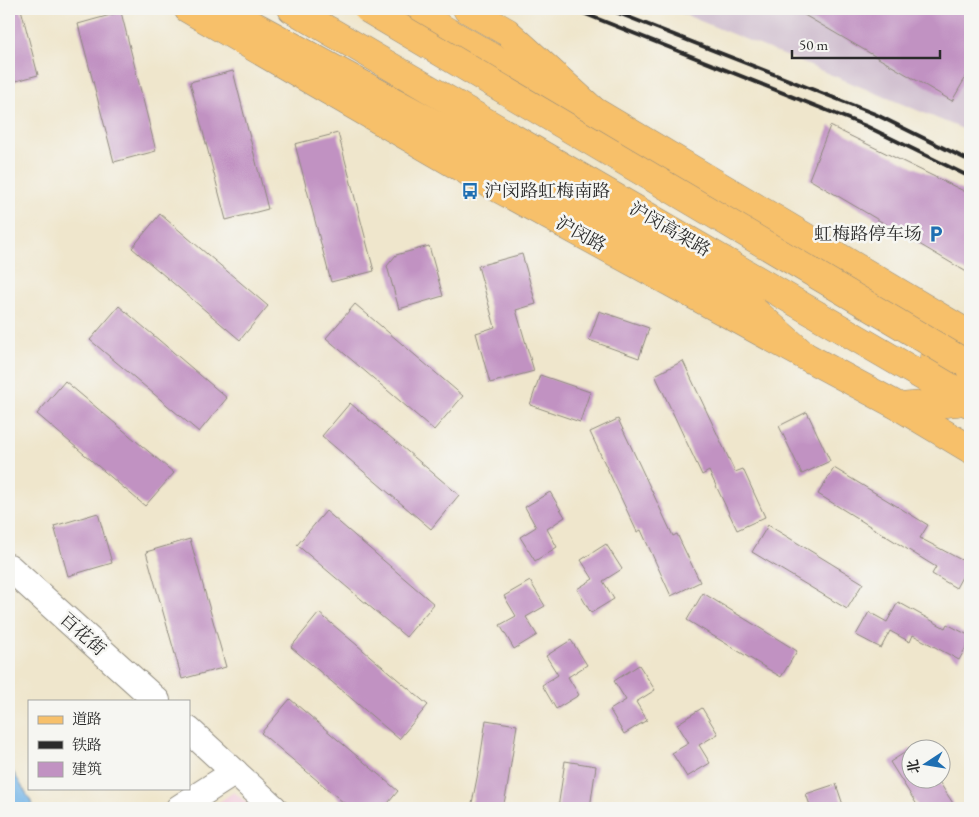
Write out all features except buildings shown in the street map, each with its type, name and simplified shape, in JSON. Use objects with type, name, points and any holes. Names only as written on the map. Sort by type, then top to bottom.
[{"type":"main road","name":"沪闵路","points":[[188,9],[472,174],[900,407],[970,449]]},
{"type":"main road","points":[[224,9],[485,139],[807,316],[967,399]]},
{"type":"main road","points":[[277,9],[485,139],[525,173],[750,307],[805,356]]},
{"type":"main road","name":"沪闵高架路","points":[[292,9],[967,399]]},
{"type":"main road","name":"沪闵高架路","points":[[368,9],[970,366]]},
{"type":"main road","points":[[408,9],[536,82],[594,111],[970,335]]},
{"type":"main road","points":[[467,9],[507,32],[594,111]]},
{"type":"main road","points":[[536,82],[579,120],[967,399]]},
{"type":"main road","points":[[750,307],[807,316]]},
{"type":"main road","points":[[900,407],[967,399]]},
{"type":"street","name":"百花街","points":[[9,567],[155,700]]},
{"type":"street","points":[[190,731],[274,808]]},
{"type":"street","points":[[179,808],[236,772]]},
{"type":"shaded area","points":[[671,9],[970,9],[970,132],[752,42]]},
{"type":"shaded area","points":[[234,792],[252,808],[210,808]]},
{"type":"water","points":[[9,765],[35,808],[9,808]]},
{"type":"railway","points":[[573,9],[866,126],[970,177]]},
{"type":"railway","points":[[608,9],[875,114],[970,161]]},
{"type":"place","name":"沪闵路虹梅南路","points":[[470,191]]},
{"type":"place","name":"虹梅路停车场","points":[[936,234]]}]
